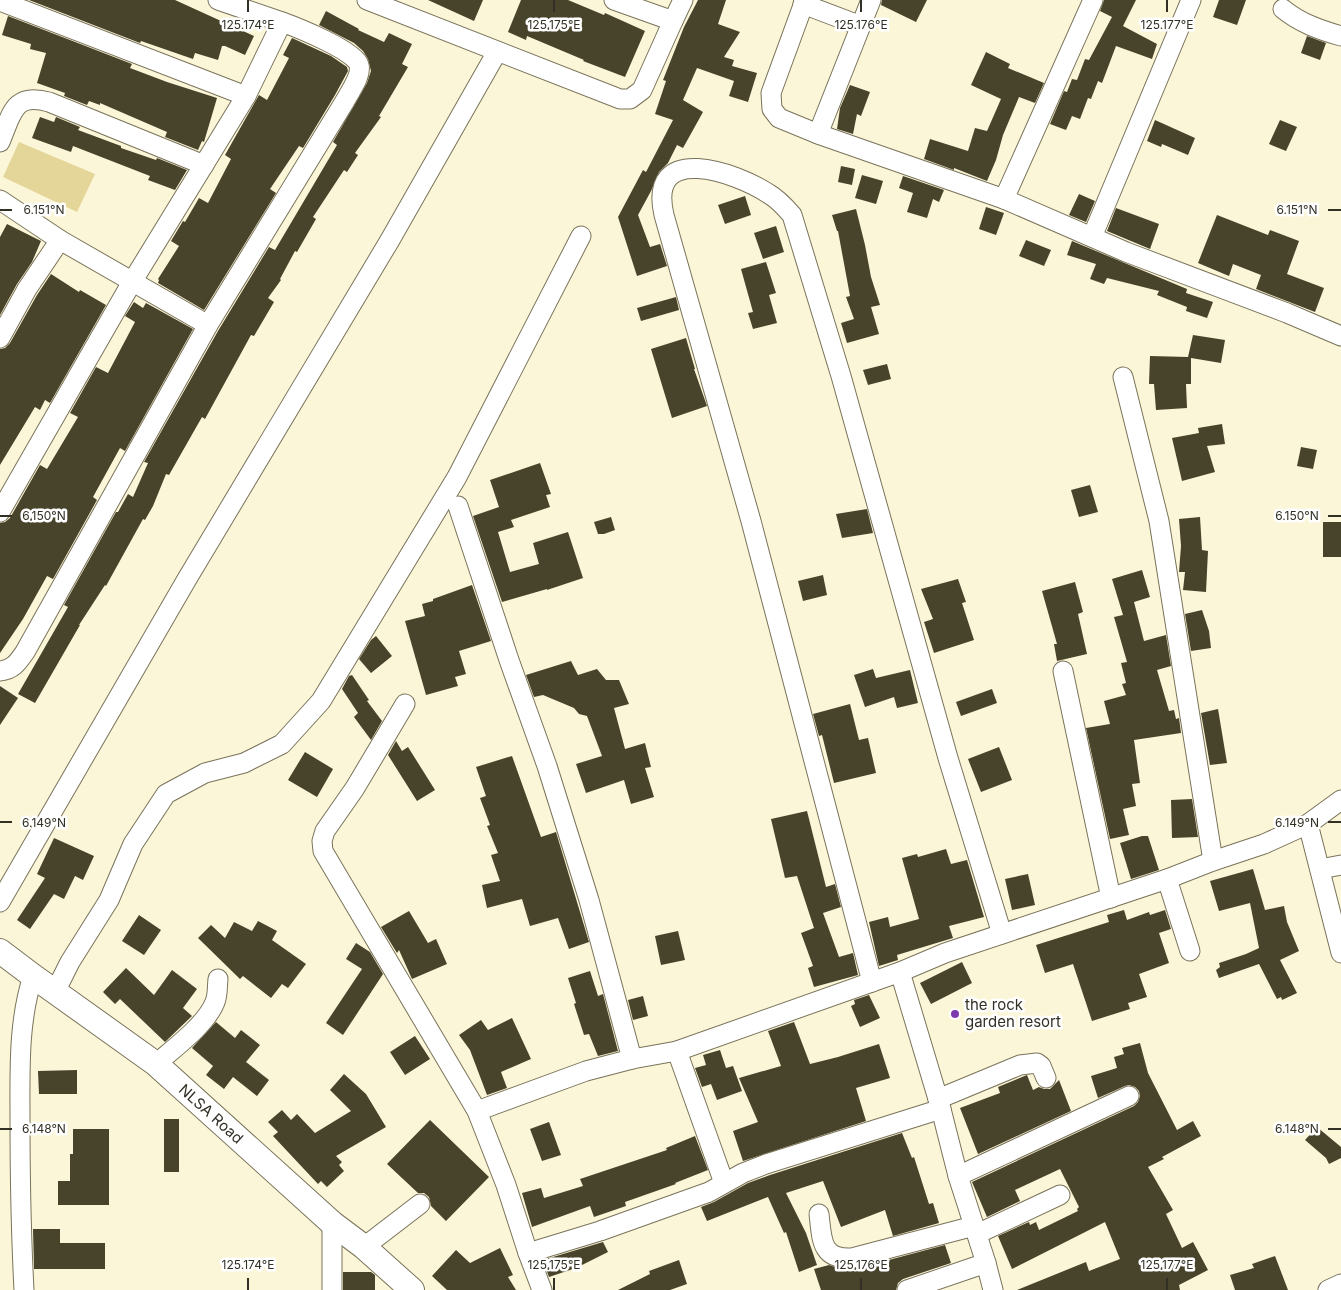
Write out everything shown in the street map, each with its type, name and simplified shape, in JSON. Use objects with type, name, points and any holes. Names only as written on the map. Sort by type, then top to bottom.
[{"type":"main road","name":"NLSA Road","points":[[0,951],[156,1064],[332,1223],[364,1247],[412,1290]]},
{"type":"street","points":[[0,671],[8,671],[15,666],[25,652],[208,325],[345,101],[359,72],[360,66],[357,60],[326,40],[303,29],[218,0]]},
{"type":"street","points":[[367,0],[620,99],[630,99],[642,90],[683,0]]},
{"type":"street","points":[[614,0],[673,21]]},
{"type":"street","points":[[818,134],[871,0]]},
{"type":"street","points":[[1004,200],[1093,0]]},
{"type":"street","points":[[1092,237],[1191,0]]},
{"type":"street","points":[[0,1],[246,96]]},
{"type":"street","points":[[860,26],[804,2],[771,93],[772,109],[779,118],[818,134],[1004,200],[1341,336]]},
{"type":"street","points":[[1283,9],[1293,18],[1319,30],[1341,36]]},
{"type":"street","points":[[0,512],[132,282],[246,96],[282,22]]},
{"type":"street","points":[[0,902],[186,579],[390,240],[498,52]]},
{"type":"street","points":[[0,142],[18,104],[26,100],[36,99],[49,102],[204,164]]},
{"type":"street","points":[[872,982],[751,521],[661,203],[665,184],[670,176],[680,170],[702,168],[748,182],[770,194],[784,205],[792,215],[841,376],[948,758],[1002,934]]},
{"type":"street","points":[[0,200],[60,240],[208,325]]},
{"type":"street","points":[[55,992],[70,962],[109,900],[132,844],[166,794],[205,773],[244,763],[282,744],[320,701],[457,477],[581,236]]},
{"type":"street","points":[[0,338],[27,289],[60,240]]},
{"type":"street","points":[[1123,377],[1159,521],[1213,861]]},
{"type":"street","points":[[458,506],[508,660],[547,766],[589,900],[632,1060]]},
{"type":"street","points":[[1063,671],[1111,898]]},
{"type":"street","points":[[405,704],[355,788],[325,831],[322,841],[323,851],[477,1111],[506,1185],[542,1290]]},
{"type":"street","points":[[477,1111],[586,1071],[678,1051],[900,972],[945,953],[1167,879],[1264,844],[1308,824],[1341,800]]},
{"type":"street","points":[[1308,824],[1341,953]]},
{"type":"street","points":[[1320,869],[1341,865]]},
{"type":"street","points":[[1167,879],[1190,951]]},
{"type":"street","points":[[900,972],[958,1176],[993,1290]]},
{"type":"street","points":[[24,1290],[20,1210],[20,1074],[22,1016],[33,976]]},
{"type":"street","points":[[156,1064],[206,1016],[215,1001],[218,979]]},
{"type":"street","points":[[678,1051],[724,1183]]},
{"type":"street","points":[[528,1253],[675,1205],[709,1192],[766,1164],[939,1104],[1020,1065],[1036,1062],[1046,1078]]},
{"type":"street","points":[[958,1176],[1129,1096]]},
{"type":"street","points":[[818,1214],[826,1250],[830,1255],[841,1259],[975,1230],[1060,1195]]},
{"type":"street","points":[[364,1247],[420,1204]]},
{"type":"street","points":[[332,1223],[332,1290]]},
{"type":"street","points":[[907,1290],[986,1263]]},
{"type":"street","points":[[1328,1290],[1341,1284]]},
{"type":"shaded area","points":[[19,142],[95,174],[77,212],[3,177]]},
{"type":"building","points":[[29,0],[175,0],[254,36],[245,55],[222,46],[218,60],[195,53],[193,59],[141,41],[140,43]]},
{"type":"building","points":[[428,0],[483,0],[474,21]]},
{"type":"building","points":[[521,0],[568,0],[604,15],[605,13],[645,31],[625,77],[527,36],[526,40],[508,32]]},
{"type":"building","points":[[698,0],[726,0],[718,24],[740,32],[724,57],[734,60],[732,66],[757,73],[748,102],[729,96],[734,81],[697,68],[683,100],[703,112],[683,148],[677,145],[668,163],[659,172],[638,215],[650,247],[660,244],[667,266],[637,276],[618,217],[643,170],[646,172],[673,120],[655,114],[666,81],[663,80],[684,27]]},
{"type":"building","points":[[882,0],[927,0],[916,22],[881,5]]},
{"type":"building","points":[[1104,0],[1136,0],[1123,26],[1157,44],[1152,59],[1116,46],[1102,83],[1098,81],[1091,99],[1088,98],[1080,119],[1072,116],[1066,130],[1050,124],[1064,91],[1067,92],[1072,79],[1077,80],[1085,59],[1089,60],[1112,17],[1100,11]]},
{"type":"building","points":[[1219,0],[1246,0],[1237,25],[1213,17]]},
{"type":"building","points":[[326,11],[358,30],[384,42],[389,33],[412,44],[402,64],[408,67],[379,116],[381,117],[355,153],[358,155],[347,172],[344,170],[313,217],[316,219],[297,252],[295,251],[281,280],[268,298],[274,302],[254,336],[251,335],[205,419],[202,417],[169,475],[166,474],[145,520],[143,519],[106,586],[79,625],[35,703],[18,694],[68,607],[64,605],[116,512],[118,512],[128,494],[133,497],[148,463],[144,462],[218,331],[269,247],[275,250],[337,145],[333,142],[367,83],[371,71],[368,59],[363,51],[354,43],[319,25]]},
{"type":"building","points":[[8,16],[132,64],[130,68],[217,98],[204,142],[202,141],[198,150],[165,137],[167,132],[100,103],[100,105],[89,101],[87,105],[64,96],[65,93],[37,83],[46,53],[30,49],[31,44],[2,35]]},
{"type":"building","points":[[1307,36],[1326,43],[1320,60],[1301,53]]},
{"type":"building","points":[[292,38],[331,56],[347,67],[348,71],[303,148],[299,146],[270,189],[276,193],[204,310],[158,283],[158,279],[179,246],[171,241],[183,221],[185,222],[199,198],[208,203],[231,159],[225,155],[259,95],[267,100],[289,58],[283,55]]},
{"type":"building","points":[[986,52],[1010,64],[1008,68],[1044,83],[1035,103],[1019,97],[987,181],[924,159],[930,139],[968,151],[975,128],[987,131],[1001,99],[971,85]]},
{"type":"building","points":[[850,85],[870,92],[861,116],[857,114],[853,134],[837,129],[840,108]]},
{"type":"building","points":[[40,117],[54,122],[56,117],[80,127],[78,130],[121,146],[121,148],[156,160],[157,158],[187,170],[175,190],[148,180],[150,176],[73,146],[71,152],[32,138]]},
{"type":"building","points":[[1155,120],[1195,138],[1188,155],[1162,144],[1161,147],[1147,141]]},
{"type":"building","points":[[1280,120],[1297,127],[1286,151],[1269,144]]},
{"type":"building","points":[[841,166],[855,169],[852,185],[838,182]]},
{"type":"building","points":[[862,175],[883,181],[876,204],[855,198]]},
{"type":"building","points":[[903,176],[944,190],[939,202],[933,199],[927,218],[907,212],[913,193],[899,188]]},
{"type":"building","points":[[1079,194],[1095,201],[1086,222],[1069,215]]},
{"type":"building","points":[[745,196],[751,215],[725,224],[718,205]]},
{"type":"building","points":[[986,207],[1004,213],[996,235],[979,229]]},
{"type":"building","points":[[1116,208],[1159,224],[1150,249],[1107,231]]},
{"type":"building","points":[[856,209],[871,277],[880,305],[871,307],[879,334],[847,343],[841,323],[854,319],[846,297],[850,296],[838,231],[832,215]]},
{"type":"building","points":[[1217,215],[1268,235],[1270,230],[1299,241],[1287,274],[1324,288],[1315,312],[1256,289],[1261,275],[1233,264],[1229,276],[1198,263]]},
{"type":"building","points":[[7,224],[41,241],[32,262],[0,315],[0,237]]},
{"type":"building","points":[[776,226],[784,252],[763,259],[754,233]]},
{"type":"building","points":[[1026,240],[1051,250],[1044,266],[1019,256]]},
{"type":"building","points":[[1072,241],[1187,289],[1186,293],[1213,302],[1207,318],[1186,311],[1187,307],[1157,295],[1159,291],[1107,278],[1104,284],[1090,279],[1096,264],[1067,255]]},
{"type":"building","points":[[766,262],[776,293],[769,295],[777,323],[753,329],[748,313],[753,312],[741,269]]},
{"type":"building","points":[[51,274],[79,292],[80,290],[106,305],[50,403],[45,400],[40,410],[35,407],[0,465],[0,349],[5,348],[10,343]]},
{"type":"building","points":[[676,297],[679,310],[641,321],[637,308]]},
{"type":"building","points":[[134,302],[143,308],[146,303],[193,329],[125,451],[120,448],[93,497],[97,500],[53,579],[47,576],[23,619],[0,653],[0,523],[10,518],[40,465],[47,469],[78,417],[70,413],[96,367],[108,373],[135,322],[125,316]]},
{"type":"building","points":[[1193,335],[1225,340],[1221,363],[1191,358],[1191,384],[1186,384],[1187,408],[1156,410],[1154,384],[1149,384],[1150,356],[1188,357]]},
{"type":"building","points":[[686,338],[694,369],[707,406],[672,418],[651,349]]},
{"type":"building","points":[[887,364],[891,379],[868,385],[863,370]]},
{"type":"building","points":[[1222,424],[1225,444],[1207,446],[1215,472],[1182,481],[1172,438],[1199,433],[1198,428]]},
{"type":"building","points":[[1301,447],[1317,450],[1313,469],[1297,466]]},
{"type":"building","points":[[540,463],[551,494],[546,495],[550,507],[511,520],[514,527],[498,532],[510,572],[539,564],[533,543],[568,532],[583,578],[502,602],[473,516],[499,507],[490,480]]},
{"type":"building","points":[[1090,485],[1098,512],[1079,517],[1071,490]]},
{"type":"building","points":[[867,509],[873,533],[842,538],[836,514]]},
{"type":"building","points":[[611,517],[615,530],[598,534],[594,522]]},
{"type":"building","points":[[1200,517],[1202,550],[1208,551],[1206,592],[1183,590],[1185,572],[1179,572],[1181,546],[1179,519]]},
{"type":"building","points":[[1323,522],[1341,522],[1341,557],[1323,557]]},
{"type":"building","points":[[1142,570],[1150,597],[1134,602],[1144,641],[1166,635],[1171,666],[1157,670],[1169,711],[1174,710],[1176,719],[1179,718],[1181,733],[1134,740],[1140,783],[1132,784],[1136,806],[1123,809],[1129,835],[1110,839],[1086,728],[1110,724],[1104,701],[1126,695],[1122,684],[1126,683],[1121,663],[1127,662],[1114,617],[1123,615],[1112,579]]},
{"type":"building","points":[[823,575],[827,595],[803,601],[798,581]]},
{"type":"building","points":[[958,579],[966,602],[962,603],[974,640],[934,653],[924,622],[933,619],[921,589]]},
{"type":"building","points":[[1075,582],[1083,612],[1078,614],[1087,654],[1057,661],[1054,644],[1057,644],[1042,591]]},
{"type":"building","points":[[472,585],[491,641],[459,651],[466,674],[455,677],[458,686],[426,695],[405,621],[425,616],[422,604]]},
{"type":"building","points":[[1202,610],[1209,631],[1211,648],[1191,651],[1185,614]]},
{"type":"building","points":[[376,636],[392,656],[371,673],[359,659],[371,640]]},
{"type":"building","points":[[571,661],[578,675],[597,669],[606,680],[619,680],[629,704],[614,708],[625,749],[645,743],[651,767],[645,768],[654,797],[631,804],[624,780],[586,793],[576,764],[602,756],[587,716],[579,714],[574,708],[543,695],[534,697],[526,675]]},
{"type":"building","points":[[873,669],[876,678],[910,670],[918,703],[897,708],[894,697],[865,707],[854,675]]},
{"type":"building","points":[[352,675],[369,700],[367,701],[382,721],[371,740],[354,717],[358,713],[342,689],[349,676]]},
{"type":"building","points":[[0,686],[18,698],[0,725]]},
{"type":"building","points":[[992,689],[997,703],[961,716],[956,702]]},
{"type":"building","points":[[850,704],[859,740],[868,738],[876,773],[834,783],[822,735],[819,736],[813,714]]},
{"type":"building","points":[[1218,709],[1227,763],[1210,765],[1201,713]]},
{"type":"building","points":[[396,741],[402,751],[408,747],[435,790],[417,801],[388,755]]},
{"type":"building","points":[[999,747],[1012,780],[981,792],[968,759]]},
{"type":"building","points":[[305,752],[333,769],[317,797],[288,780]]},
{"type":"building","points":[[512,756],[541,837],[556,832],[589,942],[569,949],[558,918],[530,926],[522,899],[487,908],[482,885],[500,881],[491,855],[498,853],[487,826],[490,825],[480,798],[486,796],[476,767]]},
{"type":"building","points":[[1192,799],[1198,837],[1172,838],[1171,800]]},
{"type":"building","points":[[807,811],[826,887],[835,884],[841,907],[823,913],[839,957],[853,953],[858,975],[814,987],[808,968],[813,966],[801,933],[814,928],[797,876],[785,878],[771,819]]},
{"type":"building","points":[[1148,836],[1159,870],[1131,879],[1120,843]]},
{"type":"building","points":[[54,838],[94,856],[83,880],[75,876],[64,899],[54,894],[30,929],[17,920],[45,878],[37,874]]},
{"type":"building","points":[[946,849],[951,864],[967,860],[984,917],[949,926],[953,938],[897,955],[898,960],[879,966],[869,922],[888,917],[890,927],[919,919],[902,858],[917,854],[918,857]]},
{"type":"building","points":[[1253,869],[1265,910],[1284,906],[1287,922],[1299,951],[1280,960],[1297,993],[1282,1000],[1281,997],[1277,999],[1259,964],[1219,978],[1216,970],[1220,967],[1219,963],[1259,948],[1250,903],[1219,911],[1210,881]]},
{"type":"building","points":[[1028,874],[1035,905],[1012,910],[1005,879]]},
{"type":"building","points":[[1124,910],[1127,920],[1149,912],[1150,915],[1165,910],[1171,929],[1159,933],[1169,963],[1139,974],[1147,997],[1128,1003],[1130,1009],[1092,1021],[1073,964],[1045,973],[1036,945],[1109,922],[1107,915]]},
{"type":"building","points":[[409,911],[428,943],[436,939],[447,964],[412,979],[399,950],[397,953],[381,927]]},
{"type":"building","points":[[139,915],[161,930],[144,955],[122,941]]},
{"type":"building","points":[[258,921],[277,931],[272,940],[306,964],[288,988],[282,984],[271,998],[243,976],[240,979],[198,938],[211,925],[225,938],[234,922],[252,931]]},
{"type":"building","points":[[678,931],[685,960],[661,965],[655,936]]},
{"type":"building","points":[[356,943],[370,952],[383,974],[343,1035],[326,1023],[362,969],[346,959]]},
{"type":"building","points":[[962,962],[972,983],[931,1004],[920,983]]},
{"type":"building","points":[[126,968],[154,995],[172,970],[197,989],[183,1008],[192,1016],[165,1042],[120,999],[115,1004],[103,992]]},
{"type":"building","points":[[590,971],[598,996],[603,994],[618,1051],[598,1056],[589,1034],[584,1035],[568,978]]},
{"type":"building","points":[[869,995],[880,1018],[860,1027],[851,1006],[855,1004],[854,1000]]},
{"type":"building","points":[[643,996],[648,1016],[633,1020],[628,1000]]},
{"type":"building","points":[[512,1018],[531,1059],[501,1072],[507,1088],[487,1095],[470,1050],[459,1035],[481,1020],[488,1030]]},
{"type":"building","points":[[216,1022],[235,1038],[241,1030],[260,1045],[246,1062],[269,1080],[257,1096],[233,1077],[224,1089],[206,1075],[213,1066],[192,1048]]},
{"type":"building","points":[[794,1022],[810,1064],[879,1044],[890,1078],[856,1088],[866,1121],[743,1161],[733,1131],[758,1122],[739,1078],[781,1066],[768,1031]]},
{"type":"building","points":[[415,1036],[430,1059],[405,1075],[390,1052]]},
{"type":"building","points":[[1140,1043],[1148,1073],[1177,1130],[1193,1121],[1201,1136],[1162,1157],[1164,1159],[1148,1167],[1173,1210],[1166,1214],[1182,1248],[1193,1242],[1208,1270],[1179,1285],[1180,1290],[1017,1290],[1086,1262],[1089,1271],[1120,1259],[1105,1222],[1012,1269],[998,1236],[1029,1222],[1030,1225],[1036,1222],[1039,1230],[1078,1211],[1079,1207],[1060,1169],[1015,1190],[1020,1201],[987,1217],[972,1182],[1134,1106],[1140,1096],[1139,1091],[1135,1087],[1125,1086],[1098,1098],[1091,1076],[1117,1068],[1114,1057],[1124,1054],[1122,1048]]},
{"type":"building","points":[[720,1050],[726,1068],[733,1066],[742,1091],[717,1100],[711,1084],[702,1087],[695,1068],[706,1065],[703,1055]]},
{"type":"building","points":[[77,1070],[77,1094],[39,1094],[38,1071]]},
{"type":"building","points":[[344,1074],[366,1094],[386,1127],[336,1156],[342,1162],[339,1165],[344,1171],[327,1187],[321,1181],[318,1184],[273,1136],[278,1132],[268,1122],[282,1110],[291,1120],[297,1114],[315,1133],[351,1111],[330,1090]]},
{"type":"building","points":[[1027,1075],[1033,1090],[1039,1087],[1050,1089],[1059,1080],[1071,1111],[978,1154],[960,1108],[1000,1093],[998,1087]]},
{"type":"building","points":[[164,1119],[179,1119],[179,1172],[164,1172]]},
{"type":"building","points":[[430,1120],[489,1177],[446,1221],[431,1206],[429,1197],[424,1193],[418,1193],[387,1164]]},
{"type":"building","points":[[549,1122],[561,1155],[542,1161],[530,1129]]},
{"type":"building","points":[[1317,1127],[1341,1147],[1341,1158],[1329,1164],[1326,1158],[1305,1140]]},
{"type":"building","points":[[73,1129],[109,1129],[109,1205],[58,1205],[58,1181],[70,1181],[70,1154],[73,1154]]},
{"type":"building","points":[[902,1133],[912,1158],[914,1157],[929,1204],[933,1203],[939,1223],[893,1236],[885,1210],[841,1227],[823,1181],[786,1193],[806,1233],[817,1265],[799,1272],[786,1232],[784,1233],[768,1197],[707,1221],[701,1207],[748,1183]]},
{"type":"building","points":[[695,1136],[708,1170],[676,1184],[625,1202],[626,1206],[594,1217],[590,1206],[532,1227],[522,1193],[541,1188],[544,1198],[583,1186],[580,1179],[667,1150],[666,1148]]},
{"type":"building","points":[[33,1229],[60,1229],[60,1243],[105,1243],[105,1269],[34,1269]]},
{"type":"building","points":[[603,1242],[608,1252],[576,1268],[549,1277],[543,1260]]},
{"type":"building","points":[[945,1245],[951,1263],[903,1279],[898,1283],[896,1290],[821,1290],[814,1269],[829,1265],[841,1269],[855,1269]]},
{"type":"building","points":[[500,1248],[513,1275],[508,1277],[516,1290],[447,1290],[432,1276],[456,1250],[470,1263]]},
{"type":"building","points":[[1275,1256],[1288,1290],[1235,1290],[1230,1275],[1254,1268],[1252,1264]]},
{"type":"building","points":[[679,1260],[687,1284],[670,1290],[618,1290],[650,1274],[649,1271]]},
{"type":"building","points":[[343,1272],[371,1272],[375,1275],[375,1290],[343,1290]]},
{"type":"place","name":"the rock garden resort","points":[[955,1014]]}]
